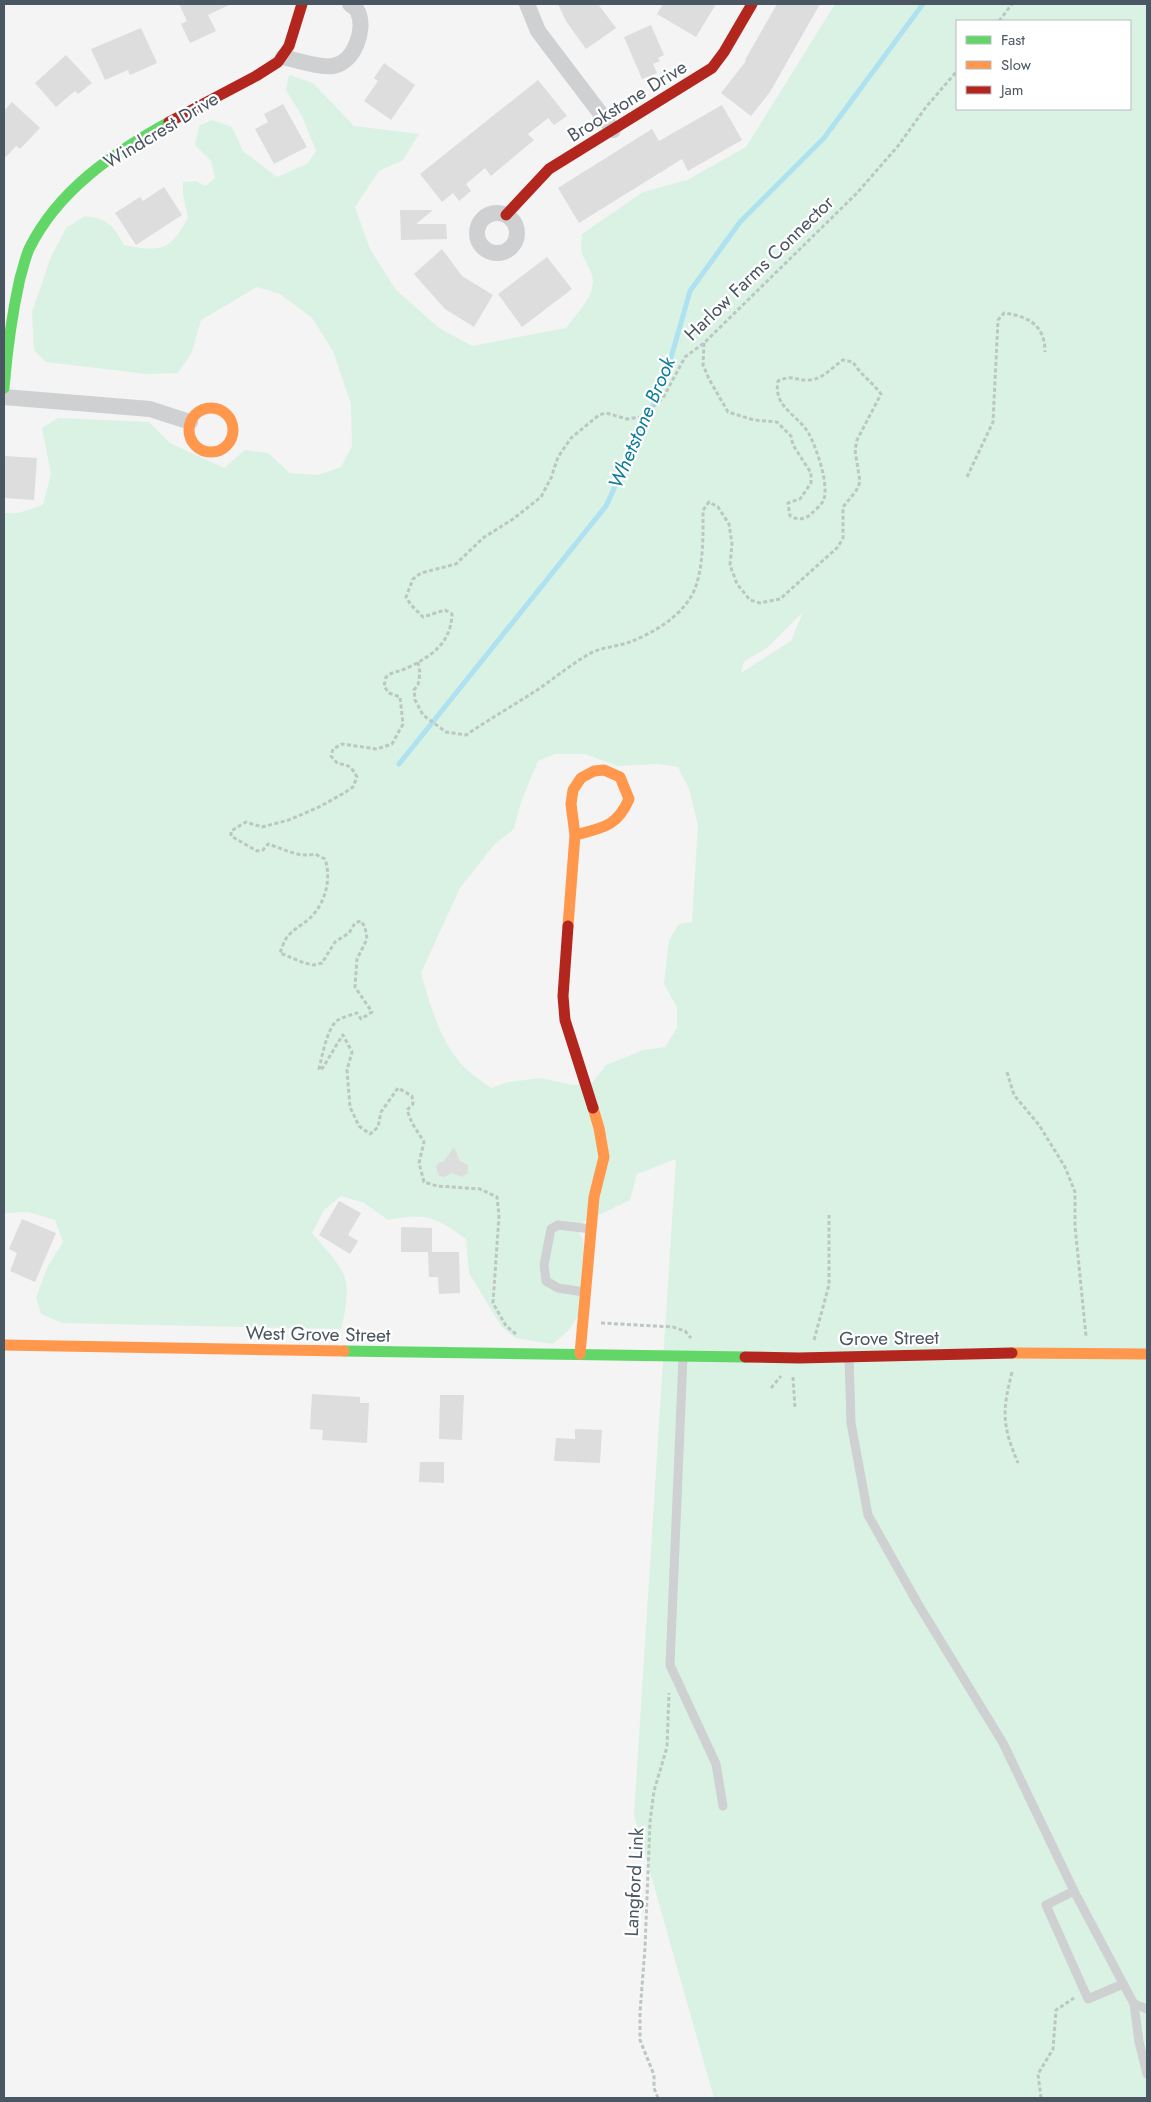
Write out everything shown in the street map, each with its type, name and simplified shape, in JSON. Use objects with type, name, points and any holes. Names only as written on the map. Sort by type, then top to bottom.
[{"type":"street","points":[[302,4],[298,22],[283,57],[333,66],[348,59],[361,29],[358,12],[350,4]]},
{"type":"street","points":[[527,4],[538,31],[613,130]]},
{"type":"street","name":"Brookstone Drive","points":[[506,215],[549,169],[712,68],[724,52],[752,4]]},
{"type":"street","name":"Windcrest Drive","points":[[4,388],[14,304],[29,249],[46,220],[67,192],[113,155],[154,129],[195,109],[264,70],[283,57]]},
{"type":"street","points":[[4,397],[150,408],[190,422]]},
{"type":"street","points":[[576,835],[604,828],[618,821],[629,799],[620,777],[602,770],[587,774],[575,784],[571,804],[576,835],[563,996],[565,1020],[599,1128],[604,1158],[594,1197],[580,1354]]},
{"type":"street","name":"West Grove Street","points":[[4,1345],[401,1353],[631,1355]]},
{"type":"street","name":"Grove Street","points":[[631,1355],[799,1358],[1016,1353],[1147,1354]]},
{"type":"lane","points":[[586,1293],[558,1288],[546,1281],[544,1265],[551,1229],[558,1225],[592,1229]]},
{"type":"lane","points":[[683,1356],[670,1665],[716,1764],[723,1806]]},
{"type":"lane","points":[[848,1356],[851,1423],[868,1515],[923,1612],[1003,1743],[1074,1891],[1134,2004],[1138,2042],[1147,2074]]},
{"type":"lane","points":[[1074,1891],[1046,1905],[1088,1999],[1123,1984]]},
{"type":"lane","points":[[1134,2004],[1147,2009]]},
{"type":"path","points":[[1000,20],[1012,4]]},
{"type":"path","name":"Harlow Farms Connector","points":[[521,1336],[506,1326],[493,1303],[499,1216],[496,1197],[480,1189],[437,1186],[424,1182],[419,1163],[424,1142],[412,1123],[408,1110],[413,1104],[412,1096],[398,1088],[381,1112],[378,1128],[370,1134],[359,1126],[348,1098],[346,1070],[352,1052],[343,1035],[321,1070],[319,1069],[333,1024],[356,1013],[361,1019],[372,1012],[355,987],[357,959],[367,940],[365,927],[361,921],[355,923],[349,933],[335,942],[322,962],[314,965],[304,964],[280,953],[286,937],[308,920],[323,902],[327,886],[325,859],[315,854],[306,856],[268,844],[263,850],[257,851],[231,836],[230,830],[246,822],[262,827],[289,820],[321,806],[353,787],[357,777],[353,768],[345,764],[338,764],[331,756],[332,749],[342,744],[377,749],[392,744],[403,724],[400,696],[389,693],[384,686],[386,677],[394,671],[405,670],[440,647],[452,628],[452,614],[445,610],[423,617],[411,605],[406,597],[413,579],[421,573],[456,564],[483,538],[513,519],[541,497],[551,478],[558,458],[571,438],[599,415],[606,413],[628,419],[641,417],[663,398],[684,356],[704,343],[857,193],[898,146],[926,107],[956,72]]},
{"type":"path","points":[[967,477],[973,470],[993,422],[998,320],[1004,314],[1020,315],[1032,322],[1039,328],[1045,340],[1045,352]]},
{"type":"path","points":[[418,662],[420,673],[418,685],[414,690],[415,700],[423,715],[446,732],[466,735],[597,650],[627,643],[654,630],[672,618],[692,595],[696,584],[703,542],[703,510],[710,502],[718,506],[729,524],[732,544],[730,565],[738,584],[750,600],[760,603],[780,599],[838,546],[843,538],[843,507],[856,491],[860,482],[855,450],[857,440],[880,394],[874,385],[858,371],[853,362],[843,360],[818,378],[808,381],[787,376],[778,381],[776,390],[785,409],[807,430],[812,439],[819,458],[824,489],[824,500],[818,507],[808,517],[796,519],[790,516],[788,503],[800,499],[811,483],[811,473],[793,445],[791,436],[777,422],[754,420],[728,412],[708,379],[703,365],[704,343]]},
{"type":"path","points":[[1007,1072],[1014,1095],[1044,1133],[1065,1167],[1075,1192],[1075,1226],[1087,1354]]},
{"type":"path","points":[[795,1409],[792,1374],[799,1358],[814,1341],[829,1286],[829,1215]]},
{"type":"path","points":[[583,1324],[612,1322],[673,1327],[685,1331],[693,1340],[683,1356]]},
{"type":"path","points":[[1016,1353],[1005,1398],[1004,1417],[1007,1435],[1018,1463]]},
{"type":"path","name":"Langford Link","points":[[658,2098],[654,2075],[640,2040],[640,2012],[646,1929],[650,1822],[654,1791],[667,1748],[669,1691]]},
{"type":"path","points":[[1040,2098],[1038,2074],[1053,2049],[1056,2010],[1085,1992]]},
{"type":"green space","points":[[835,4],[1147,4],[1147,2098],[714,2098],[634,1815],[676,1159],[637,1174],[630,1200],[576,1226],[583,1240],[588,1302],[568,1331],[553,1344],[515,1338],[501,1326],[469,1273],[466,1239],[456,1232],[430,1218],[411,1216],[388,1220],[364,1203],[341,1196],[324,1210],[312,1233],[335,1260],[345,1278],[347,1297],[341,1329],[62,1323],[41,1314],[36,1297],[48,1266],[63,1242],[55,1220],[28,1212],[4,1213],[4,513],[18,513],[43,505],[51,474],[42,428],[58,418],[149,422],[170,443],[224,468],[245,450],[268,453],[290,473],[318,475],[341,467],[352,446],[351,404],[333,351],[312,318],[280,294],[257,287],[201,320],[192,352],[178,373],[147,374],[46,362],[34,350],[32,312],[51,257],[66,228],[85,216],[105,221],[113,228],[124,245],[147,249],[163,247],[169,243],[175,238],[188,218],[183,195],[183,182],[196,181],[206,186],[215,178],[211,161],[195,145],[199,126],[212,120],[232,127],[243,151],[277,177],[307,164],[316,151],[302,116],[286,90],[289,75],[313,83],[354,126],[419,134],[403,160],[379,171],[355,207],[370,249],[396,290],[439,328],[472,346],[566,328],[587,301],[593,286],[593,278],[582,253],[582,234],[643,192],[687,180],[746,147]],"holes":[[[803,612],[791,641],[741,673],[744,661],[767,648]],[[555,754],[585,754],[617,766],[658,764],[678,767],[689,789],[698,825],[692,922],[679,924],[669,940],[664,984],[677,1007],[677,1028],[665,1047],[644,1050],[606,1065],[591,1084],[572,1085],[541,1078],[509,1082],[491,1088],[462,1064],[445,1041],[421,973],[460,888],[494,845],[514,829],[521,802],[538,761]]]},
{"type":"building","points":[[179,4],[231,4],[208,15],[216,31],[190,43],[181,24],[187,21]]},
{"type":"building","points":[[558,4],[598,4],[616,28],[586,49],[566,21]]},
{"type":"building","points":[[663,4],[716,4],[696,37],[657,14]]},
{"type":"building","points":[[777,4],[820,4],[770,92],[751,116],[721,93],[746,61]]},
{"type":"building","points":[[651,25],[664,55],[658,58],[660,61],[653,64],[657,73],[642,79],[624,37]]},
{"type":"building","points":[[141,28],[157,63],[130,75],[128,70],[105,80],[91,49]]},
{"type":"building","points":[[66,55],[92,83],[78,94],[75,91],[56,107],[35,83]]},
{"type":"building","points":[[384,63],[415,85],[391,120],[364,101],[378,81],[374,78]]},
{"type":"building","points":[[538,80],[567,116],[554,125],[548,118],[528,134],[534,140],[491,176],[485,168],[466,184],[471,191],[459,201],[453,193],[442,202],[420,174]]},
{"type":"building","points":[[12,102],[40,128],[20,149],[16,146],[4,159],[4,111]]},
{"type":"building","points":[[283,104],[307,147],[274,164],[255,129],[268,122],[264,114]]},
{"type":"building","points":[[722,105],[742,140],[688,171],[682,159],[579,223],[558,188],[652,129],[659,141]]},
{"type":"building","points":[[164,187],[182,215],[136,245],[115,213],[140,197],[143,201]]},
{"type":"building","points":[[400,210],[433,210],[416,224],[446,224],[447,239],[401,240]]},
{"type":"building","points":[[442,249],[462,276],[493,295],[474,327],[445,309],[414,274]]},
{"type":"building","points":[[547,257],[572,289],[522,327],[498,294]]},
{"type":"building","points":[[4,456],[37,458],[34,500],[4,498]]},
{"type":"building","points":[[454,1147],[460,1161],[468,1165],[468,1173],[462,1177],[452,1173],[444,1177],[439,1176],[436,1167],[438,1163],[444,1161]]},
{"type":"building","points":[[339,1201],[361,1213],[348,1235],[358,1241],[350,1254],[319,1235]]},
{"type":"building","points":[[22,1219],[56,1233],[35,1282],[10,1271],[17,1253],[9,1249]]},
{"type":"building","points":[[401,1227],[432,1228],[432,1252],[459,1252],[460,1293],[439,1294],[438,1277],[429,1277],[428,1252],[401,1252]]},
{"type":"building","points":[[312,1394],[360,1397],[360,1403],[369,1403],[367,1443],[322,1440],[323,1430],[310,1429]]},
{"type":"building","points":[[440,1395],[464,1395],[462,1440],[439,1439]]},
{"type":"building","points":[[575,1429],[602,1430],[600,1463],[554,1461],[556,1438],[575,1439]]},
{"type":"building","points":[[420,1462],[444,1462],[444,1483],[419,1482]]},
{"type":"waterway","name":"Whetstone Brook","points":[[399,764],[606,506],[665,379],[690,291],[740,222],[824,138],[923,4]]},
{"type":"traffic: fast","points":[[4,388],[10,333],[20,278],[26,256],[41,228],[71,191],[89,175],[108,160],[169,122]]},
{"type":"traffic: fast","points":[[344,1351],[745,1357]]},
{"type":"traffic: slow","points":[[207,408],[215,408],[227,414],[233,430],[227,446],[215,452],[207,452],[195,446],[189,434],[189,426],[195,414],[207,408]]},
{"type":"traffic: slow","points":[[568,926],[575,835],[571,804],[573,790],[581,778],[594,771],[604,770],[620,777],[629,799],[619,815],[608,825],[575,835]]},
{"type":"traffic: slow","points":[[580,1354],[594,1197],[604,1157],[593,1108]]},
{"type":"traffic: slow","points":[[4,1345],[344,1351]]},
{"type":"traffic: slow","points":[[1012,1353],[1147,1354]]},
{"type":"traffic: jam","points":[[169,122],[256,76],[278,62],[289,46],[302,4]]},
{"type":"traffic: jam","points":[[506,215],[549,169],[712,68],[724,52],[752,4]]},
{"type":"traffic: jam","points":[[568,926],[563,996],[565,1020],[593,1108]]},
{"type":"traffic: jam","points":[[745,1357],[799,1358],[1012,1353]]}]
